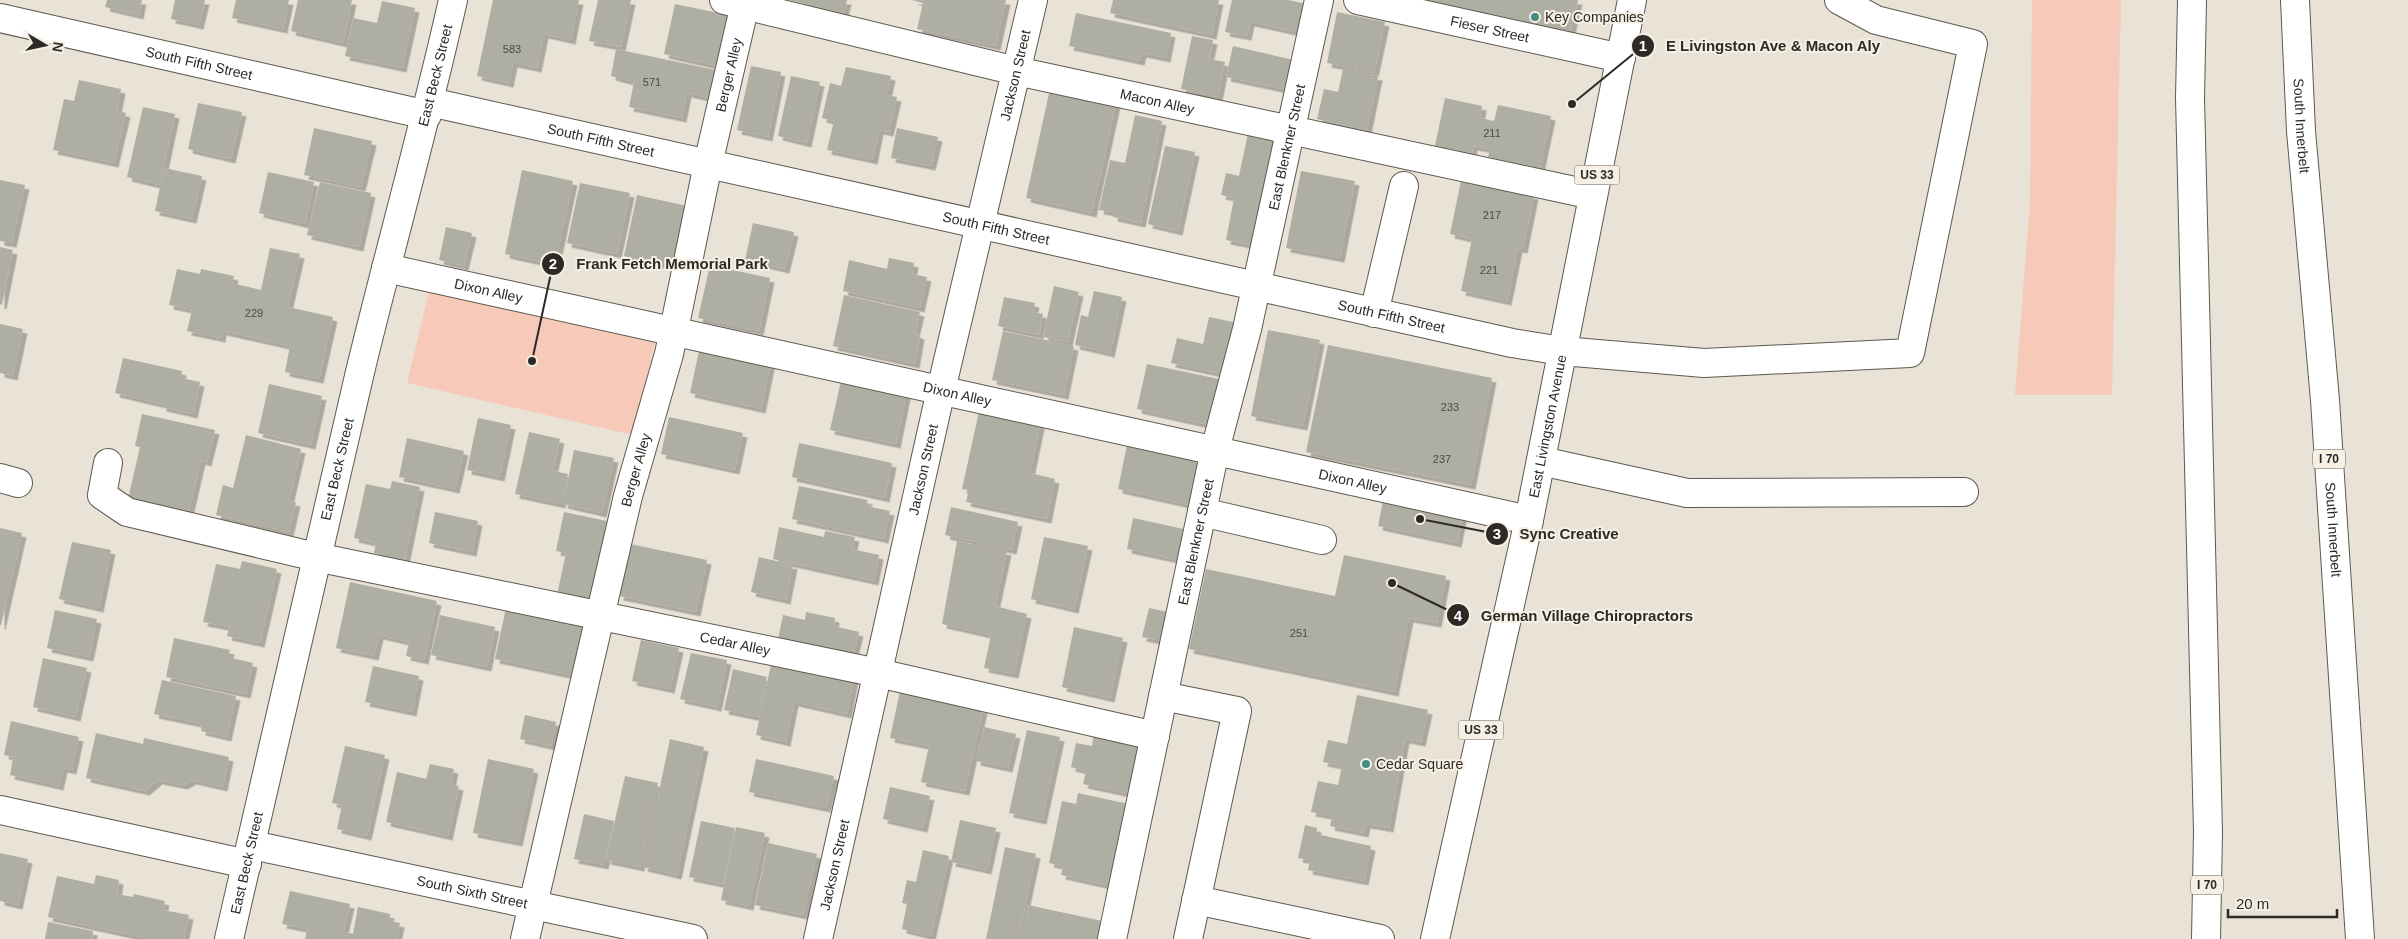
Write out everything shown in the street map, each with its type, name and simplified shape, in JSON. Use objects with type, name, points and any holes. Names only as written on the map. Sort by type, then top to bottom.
[{"type":"main road","name":"East Beck Street","points":[[229,939],[316,556],[386,268],[429,109],[453,0]]},
{"type":"main road","name":"Jackson Street","points":[[818,939],[941,390],[1033,0]]},
{"type":"main road","name":"East Blenkner Street","points":[[1112,939],[1215,450],[1247,329],[1319,0]]},
{"type":"main road","name":"Fieser Street","points":[[1358,0],[1620,58]]},
{"type":"main road","name":"East Livingston Avenue","points":[[1435,939],[1529,520],[1632,0]]},
{"type":"main road","name":"South Fifth Street","points":[[0,18],[429,109],[708,164],[1512,344],[1562,351],[1704,364],[1910,353],[1973,44],[1876,20],[1839,0]]},
{"type":"main road","name":"I 70","points":[[2192,0],[2190,98],[2208,832],[2206,939]]},
{"type":"main road","name":"South Innerbelt","points":[[2295,0],[2301,131],[2325,400],[2360,939]]},
{"type":"main road","name":"Macon Alley","points":[[738,2],[1016,71],[1593,195]]},
{"type":"main road","name":"Berger Alley","points":[[525,939],[628,496],[674,331],[738,2]]},
{"type":"main road","points":[[1374,313],[1404,186]]},
{"type":"main road","name":"Dixon Alley","points":[[386,268],[1529,520]]},
{"type":"main road","points":[[1541,461],[1687,494],[1964,492]]},
{"type":"main road","name":"Cedar Alley","points":[[108,463],[102,495],[127,512],[316,556],[878,674],[1155,736]]},
{"type":"main road","points":[[1202,512],[1322,540]]},
{"type":"main road","points":[[1163,696],[1237,710],[1188,939]]},
{"type":"main road","name":"South Sixth Street","points":[[0,810],[532,905],[693,939]]},
{"type":"main road","points":[[2190,939],[2208,832]]},
{"type":"main road","points":[[1196,900],[1380,939]]},
{"type":"shaded area","points":[[2032,0],[2121,0],[2112,395],[2015,395],[2030,202]]},
{"type":"shaded area","points":[[430,287],[656,338],[633,435],[407,383]]},
{"type":"building","points":[[107,0],[142,0],[139,15],[105,7]]},
{"type":"building","points":[[175,0],[205,0],[199,25],[171,19]]},
{"type":"building","points":[[236,0],[289,0],[283,29],[232,18]]},
{"type":"building","points":[[298,0],[352,0],[343,43],[291,31]]},
{"type":"building","points":[[493,0],[579,0],[571,40],[544,34],[537,68],[513,63],[509,83],[477,76]]},
{"type":"building","points":[[598,0],[631,0],[621,47],[589,41]]},
{"type":"building","points":[[789,0],[847,0],[844,13]]},
{"type":"building","points":[[912,0],[1006,0],[996,46],[917,29],[923,3]]},
{"type":"building","points":[[1113,0],[1219,0],[1212,35],[1110,13]]},
{"type":"building","points":[[1232,0],[1288,0],[1312,5],[1305,34],[1250,22],[1247,36],[1225,32]]},
{"type":"building","name":"Key Companies","points":[[1423,0],[1578,0],[1570,34]]},
{"type":"building","points":[[382,1],[415,8],[402,68],[345,56],[353,18],[377,23]]},
{"type":"building","points":[[675,4],[733,16],[722,67],[664,54]]},
{"type":"building","points":[[1337,12],[1385,22],[1374,73],[1327,63]]},
{"type":"building","points":[[1076,13],[1171,33],[1166,58],[1142,53],[1140,61],[1069,46]]},
{"type":"building","points":[[1192,36],[1213,40],[1209,59],[1225,62],[1218,97],[1181,89]]},
{"type":"building","points":[[1233,46],[1298,61],[1292,91],[1226,77]]},
{"type":"building","points":[[616,49],[720,71],[713,99],[687,93],[682,118],[629,107],[634,82],[611,76]]},
{"type":"building","points":[[751,66],[781,72],[768,137],[737,130]]},
{"type":"building","points":[[846,67],[891,76],[887,95],[897,97],[889,132],[879,130],[873,160],[827,150],[834,121],[822,118],[830,83],[841,86]]},
{"type":"building","points":[[1343,69],[1378,76],[1367,130],[1317,119],[1324,89],[1338,92]]},
{"type":"building","points":[[791,76],[820,82],[807,143],[778,136]]},
{"type":"building","points":[[79,80],[121,89],[117,110],[126,113],[114,163],[53,150],[64,99],[74,101]]},
{"type":"building","points":[[1050,89],[1116,103],[1092,213],[1026,198]]},
{"type":"building","points":[[1445,98],[1482,106],[1480,118],[1494,121],[1498,105],[1551,116],[1540,168],[1488,157],[1490,149],[1473,146],[1472,153],[1435,146]]},
{"type":"building","points":[[198,103],[242,112],[231,159],[188,149]]},
{"type":"building","points":[[143,107],[175,114],[160,185],[127,177]]},
{"type":"building","points":[[1135,115],[1162,121],[1141,223],[1113,217],[1114,212],[1099,210],[1110,160],[1125,163]]},
{"type":"building","points":[[314,128],[372,141],[361,187],[304,175]]},
{"type":"building","points":[[897,128],[938,137],[931,166],[891,158]]},
{"type":"building","points":[[1248,133],[1278,140],[1256,246],[1226,240],[1234,198],[1221,195],[1226,173],[1239,176]]},
{"type":"building","points":[[1165,146],[1195,152],[1178,231],[1148,224]]},
{"type":"building","points":[[164,168],[202,176],[192,219],[155,211]]},
{"type":"building","points":[[522,170],[573,181],[555,265],[505,254]]},
{"type":"building","points":[[1301,171],[1355,181],[1340,258],[1286,248]]},
{"type":"building","points":[[268,172],[314,182],[305,224],[259,213]]},
{"type":"building","points":[[0,180],[25,185],[12,243],[0,241]]},
{"type":"building","points":[[1461,181],[1534,195],[1523,249],[1518,248],[1507,301],[1461,291],[1472,239],[1450,234]]},
{"type":"building","points":[[320,182],[371,193],[359,247],[307,235]]},
{"type":"building","points":[[580,183],[630,193],[617,254],[567,243]]},
{"type":"building","points":[[637,195],[687,206],[673,267],[624,256]]},
{"type":"building","points":[[753,223],[794,232],[785,269],[745,260]]},
{"type":"building","points":[[446,227],[472,233],[464,266],[439,260]]},
{"type":"building","points":[[0,247],[13,250],[2,305],[0,304]]},
{"type":"building","points":[[270,248],[300,254],[288,307],[333,317],[319,379],[285,372],[290,346],[222,331],[221,338],[187,331],[192,310],[169,305],[177,269],[200,274],[201,269],[234,276],[232,283],[261,290]]},
{"type":"building","points":[[889,258],[914,263],[912,274],[927,277],[920,308],[843,291],[849,260],[887,269]]},
{"type":"building","points":[[710,265],[770,278],[759,331],[698,318]]},
{"type":"building","points":[[1054,286],[1079,292],[1068,342],[1043,337]]},
{"type":"building","points":[[1094,291],[1122,297],[1110,353],[1075,345],[1081,315],[1088,317]]},
{"type":"building","points":[[844,295],[920,312],[915,333],[920,335],[915,364],[833,346]]},
{"type":"building","points":[[1004,297],[1035,303],[1033,312],[1043,314],[1039,335],[998,326]]},
{"type":"building","points":[[1209,317],[1238,323],[1227,375],[1171,363],[1177,338],[1203,344]]},
{"type":"building","points":[[0,324],[23,329],[13,376],[0,373]]},
{"type":"building","points":[[1268,330],[1320,340],[1303,426],[1251,416]]},
{"type":"building","points":[[1003,331],[1074,346],[1064,395],[992,380]]},
{"type":"building","points":[[1328,345],[1492,378],[1471,485],[1306,452]]},
{"type":"building","points":[[700,346],[771,361],[761,409],[690,393]]},
{"type":"building","points":[[123,358],[182,371],[181,378],[200,382],[193,414],[162,407],[162,404],[115,393]]},
{"type":"building","points":[[1147,364],[1219,379],[1209,425],[1137,409]]},
{"type":"building","points":[[842,376],[907,390],[896,444],[830,430]]},
{"type":"building","points":[[269,384],[322,396],[311,445],[258,433]]},
{"type":"building","points":[[980,407],[1041,420],[1030,473],[1055,479],[1047,519],[966,502],[969,490],[962,489]]},
{"type":"building","points":[[142,414],[215,430],[207,462],[201,460],[189,512],[128,499],[140,447],[135,446]]},
{"type":"building","points":[[669,417],[743,433],[735,470],[661,454]]},
{"type":"building","points":[[478,418],[511,425],[500,477],[467,470]]},
{"type":"building","points":[[529,432],[560,439],[553,471],[568,474],[561,504],[515,494]]},
{"type":"building","points":[[246,435],[301,449],[289,501],[296,502],[289,532],[216,515],[223,485],[233,488]]},
{"type":"building","points":[[407,438],[464,451],[455,489],[399,477]]},
{"type":"building","points":[[1128,440],[1200,456],[1190,505],[1118,489]]},
{"type":"building","points":[[799,443],[892,463],[885,498],[792,477]]},
{"type":"building","points":[[574,450],[614,458],[602,513],[563,504]]},
{"type":"building","points":[[392,481],[420,487],[405,560],[374,553],[376,543],[354,538],[366,484],[390,489]]},
{"type":"building","points":[[799,486],[868,500],[866,506],[890,511],[884,539],[792,519]]},
{"type":"building","points":[[1384,496],[1463,513],[1457,543],[1378,526]]},
{"type":"building","points":[[951,507],[1018,522],[1012,550],[945,535]]},
{"type":"building","points":[[435,512],[478,521],[472,552],[429,543]]},
{"type":"building","points":[[564,512],[607,521],[590,602],[557,595],[566,553],[556,551]]},
{"type":"building","points":[[1133,518],[1193,531],[1187,562],[1127,549]]},
{"type":"building","points":[[779,527],[824,537],[825,531],[855,537],[852,549],[879,555],[874,581],[773,559]]},
{"type":"building","points":[[0,528],[22,533],[1,625],[0,625]]},
{"type":"building","points":[[1044,537],[1088,546],[1074,609],[1031,599]]},
{"type":"building","points":[[957,541],[1007,551],[995,606],[1027,614],[1014,674],[984,668],[991,635],[942,624]]},
{"type":"building","points":[[72,542],[111,550],[99,608],[59,599]]},
{"type":"building","points":[[630,544],[707,560],[696,612],[619,596]]},
{"type":"building","points":[[1344,555],[1446,576],[1437,623],[1409,618],[1394,692],[1189,649],[1206,569],[1335,596]]},
{"type":"building","points":[[759,557],[793,565],[786,600],[751,592]]},
{"type":"building","points":[[242,561],[277,569],[260,643],[227,636],[229,627],[203,622],[216,564],[240,569]]},
{"type":"building","points":[[350,582],[437,601],[424,660],[406,656],[409,642],[379,635],[374,656],[336,648]]},
{"type":"building","points":[[506,608],[586,624],[575,676],[495,659]]},
{"type":"building","points":[[1149,608],[1178,614],[1172,643],[1142,637]]},
{"type":"building","points":[[55,610],[97,619],[89,657],[47,648]]},
{"type":"building","points":[[806,612],[835,618],[834,626],[859,632],[852,660],[777,644],[783,615],[805,620]]},
{"type":"building","points":[[440,615],[495,627],[487,667],[431,655]]},
{"type":"building","points":[[1074,627],[1123,638],[1110,698],[1062,687]]},
{"type":"building","points":[[174,638],[230,650],[228,657],[253,663],[246,694],[166,677]]},
{"type":"building","points":[[641,640],[679,648],[670,689],[632,681]]},
{"type":"building","points":[[691,653],[727,660],[717,707],[680,699]]},
{"type":"building","points":[[43,658],[87,668],[76,717],[33,707]]},
{"type":"building","points":[[772,660],[854,678],[847,714],[794,702],[786,742],[756,735]]},
{"type":"building","points":[[373,666],[419,676],[412,712],[365,702]]},
{"type":"building","points":[[733,669],[767,677],[758,717],[724,710]]},
{"type":"building","points":[[162,680],[236,696],[227,737],[201,731],[202,724],[154,714]]},
{"type":"building","points":[[900,691],[983,709],[965,791],[921,782],[929,746],[890,738]]},
{"type":"building","name":"Cedar Square","points":[[1357,695],[1428,710],[1421,742],[1405,739],[1389,828],[1366,824],[1364,833],[1330,826],[1332,816],[1311,812],[1318,781],[1338,785],[1342,766],[1323,762],[1328,740],[1347,744]]},
{"type":"building","points":[[525,715],[556,722],[551,746],[520,739]]},
{"type":"building","points":[[11,721],[79,737],[72,770],[63,768],[59,786],[10,775],[13,757],[4,755]]},
{"type":"building","points":[[984,727],[1016,734],[1008,768],[976,761]]},
{"type":"building","points":[[1027,730],[1060,737],[1042,820],[1009,813]]},
{"type":"building","points":[[1094,732],[1147,743],[1135,795],[1083,784],[1086,771],[1071,767],[1076,743],[1092,746]]},
{"type":"building","points":[[96,733],[143,744],[144,738],[229,757],[223,787],[192,780],[183,785],[158,780],[145,791],[86,778]]},
{"type":"building","points":[[670,739],[704,747],[677,875],[643,867]]},
{"type":"building","points":[[345,746],[385,755],[367,836],[337,829],[342,805],[332,803]]},
{"type":"building","points":[[488,759],[534,769],[518,842],[473,833]]},
{"type":"building","points":[[756,759],[834,776],[826,808],[749,792]]},
{"type":"building","points":[[430,764],[454,769],[451,784],[459,786],[448,836],[386,822],[397,772],[426,779]]},
{"type":"building","points":[[625,776],[658,783],[640,867],[606,860]]},
{"type":"building","points":[[890,787],[930,796],[923,828],[883,819]]},
{"type":"building","points":[[1078,793],[1133,805],[1115,887],[1061,875],[1063,866],[1049,863],[1062,801],[1076,804]]},
{"type":"building","points":[[584,814],[614,821],[604,865],[574,859]]},
{"type":"building","points":[[960,820],[996,828],[987,870],[951,862]]},
{"type":"building","points":[[701,821],[735,828],[723,884],[689,877]]},
{"type":"building","points":[[1305,825],[1317,828],[1316,834],[1371,846],[1364,881],[1308,870],[1310,860],[1298,858]]},
{"type":"building","points":[[736,827],[765,833],[749,906],[721,900]]},
{"type":"building","points":[[768,843],[817,854],[803,915],[755,905]]},
{"type":"building","points":[[1005,847],[1036,854],[1018,939],[986,939]]},
{"type":"building","points":[[923,850],[949,856],[931,936],[902,929],[907,904],[902,903],[907,880],[916,882]]},
{"type":"building","points":[[0,853],[28,859],[18,905],[0,901]]},
{"type":"building","points":[[96,875],[119,880],[117,894],[133,897],[134,894],[165,901],[163,910],[189,915],[184,939],[150,939],[48,917],[57,876],[94,884]]},
{"type":"building","points":[[290,891],[350,904],[342,939],[305,939],[307,929],[282,924]]},
{"type":"building","points":[[1028,905],[1107,922],[1104,939],[1021,939]]},
{"type":"building","points":[[358,907],[390,914],[389,921],[400,923],[397,939],[344,939],[346,932],[353,934]]},
{"type":"building","points":[[48,922],[93,931],[92,939],[45,939]]},
{"type":"place","name":"Key Companies","points":[[1535,17]]},
{"type":"place","name":"E Livingston Ave & Macon Aly","points":[[1572,104]]},
{"type":"place","name":"Frank Fetch Memorial Park","points":[[532,361]]},
{"type":"place","name":"Sync Creative","points":[[1420,519]]},
{"type":"place","name":"German Village Chiropractors","points":[[1392,583]]},
{"type":"place","name":"Cedar Square","points":[[1366,764]]}]
